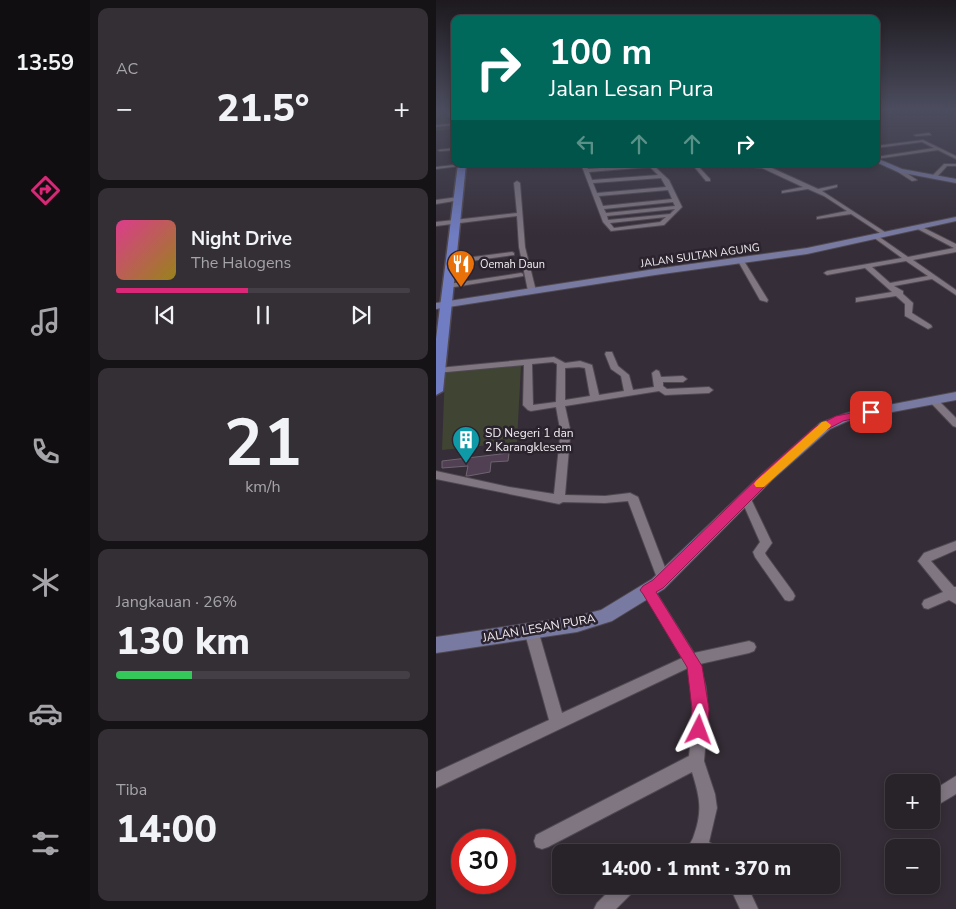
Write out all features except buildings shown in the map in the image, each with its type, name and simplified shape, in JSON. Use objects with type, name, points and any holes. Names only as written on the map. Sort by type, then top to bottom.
[{"type":"main road","points":[[436,391],[441,305],[448,286],[462,167]]},
{"type":"street","points":[[880,158],[917,152]]},
{"type":"street","points":[[944,152],[956,158]]},
{"type":"street","points":[[922,158],[947,154]]},
{"type":"street","points":[[880,161],[914,180]]},
{"type":"street","points":[[934,177],[946,165],[956,165]]},
{"type":"street","points":[[436,168],[451,166]]},
{"type":"street","points":[[593,167],[589,180],[606,222],[672,216],[679,208]]},
{"type":"street","points":[[589,180],[639,167]]},
{"type":"street","points":[[653,167],[663,176],[679,208]]},
{"type":"street","points":[[697,167],[708,180]]},
{"type":"street","points":[[765,167],[818,191],[885,234]]},
{"type":"street","points":[[589,180],[657,171]]},
{"type":"street","points":[[900,171],[956,180]]},
{"type":"street","points":[[589,180],[663,176]]},
{"type":"street","points":[[589,180],[669,188]]},
{"type":"street","points":[[589,180],[669,188]]},
{"type":"street","points":[[518,183],[522,247],[532,291]]},
{"type":"street","points":[[818,191],[835,186]]},
{"type":"street","points":[[784,192],[809,187]]},
{"type":"street","points":[[436,202],[458,199]]},
{"type":"street","points":[[600,208],[675,200]]},
{"type":"street","points":[[603,214],[679,208]]},
{"type":"street","points":[[819,218],[852,212]]},
{"type":"street","points":[[436,224],[520,214]]},
{"type":"street","name":"JALAN SULTAN AGUNG","points":[[441,305],[807,251],[954,221]]},
{"type":"street","points":[[918,227],[956,249]]},
{"type":"street","points":[[875,236],[956,293]]},
{"type":"street","points":[[827,273],[868,267],[956,249]]},
{"type":"street","points":[[450,262],[512,254]]},
{"type":"street","points":[[740,260],[764,300]]},
{"type":"street","points":[[868,267],[890,284],[909,304],[908,314],[928,327]]},
{"type":"street","points":[[448,286],[521,275]]},
{"type":"street","points":[[890,284],[934,278]]},
{"type":"street","points":[[858,300],[900,294]]},
{"type":"street","points":[[609,354],[614,367],[625,375],[629,393]]},
{"type":"street","points":[[438,371],[528,362],[560,361],[560,403],[565,433],[559,500]]},
{"type":"street","points":[[528,362],[528,407],[629,393],[658,380],[683,379]]},
{"type":"street","points":[[561,366],[580,364],[591,368],[595,398]]},
{"type":"street","points":[[658,380],[665,392],[709,390]]},
{"type":"street","name":"JALAN LESAN PURA","points":[[436,645],[577,624],[599,619],[614,612],[663,578],[799,447],[830,423],[847,417],[956,396]]},
{"type":"street","points":[[934,400],[956,424]]},
{"type":"street","points":[[436,475],[559,500],[595,501],[633,498],[663,578]]},
{"type":"street","points":[[746,499],[766,543],[759,552],[761,557],[789,596]]},
{"type":"street","points":[[928,604],[954,595],[924,561],[928,556],[956,545]]},
{"type":"street","points":[[648,590],[691,660],[697,680],[700,709],[696,761],[707,794],[709,808],[702,844]]},
{"type":"street","points":[[530,630],[557,723]]},
{"type":"street","points":[[436,780],[691,660],[748,647]]},
{"type":"street","points":[[542,841],[696,761]]},
{"type":"street","points":[[941,795],[956,784]]},
{"type":"street","points":[[603,909],[619,894]]},
{"type":"street","points":[[742,894],[749,909]]},
{"type":"green space","points":[[521,365],[517,442],[442,450],[445,371]]},
{"type":"slow traffic","points":[[760,484],[826,425]]},
{"type":"place","name":"Oemah Daun","points":[[461,288]]},
{"type":"place","name":"SD Negeri 1 dan 2 Karangklesem","points":[[466,464]]},
{"type":"route","points":[[699,730],[699,688],[694,666],[648,590],[658,584],[767,477],[824,426],[840,419],[871,412]]}]
